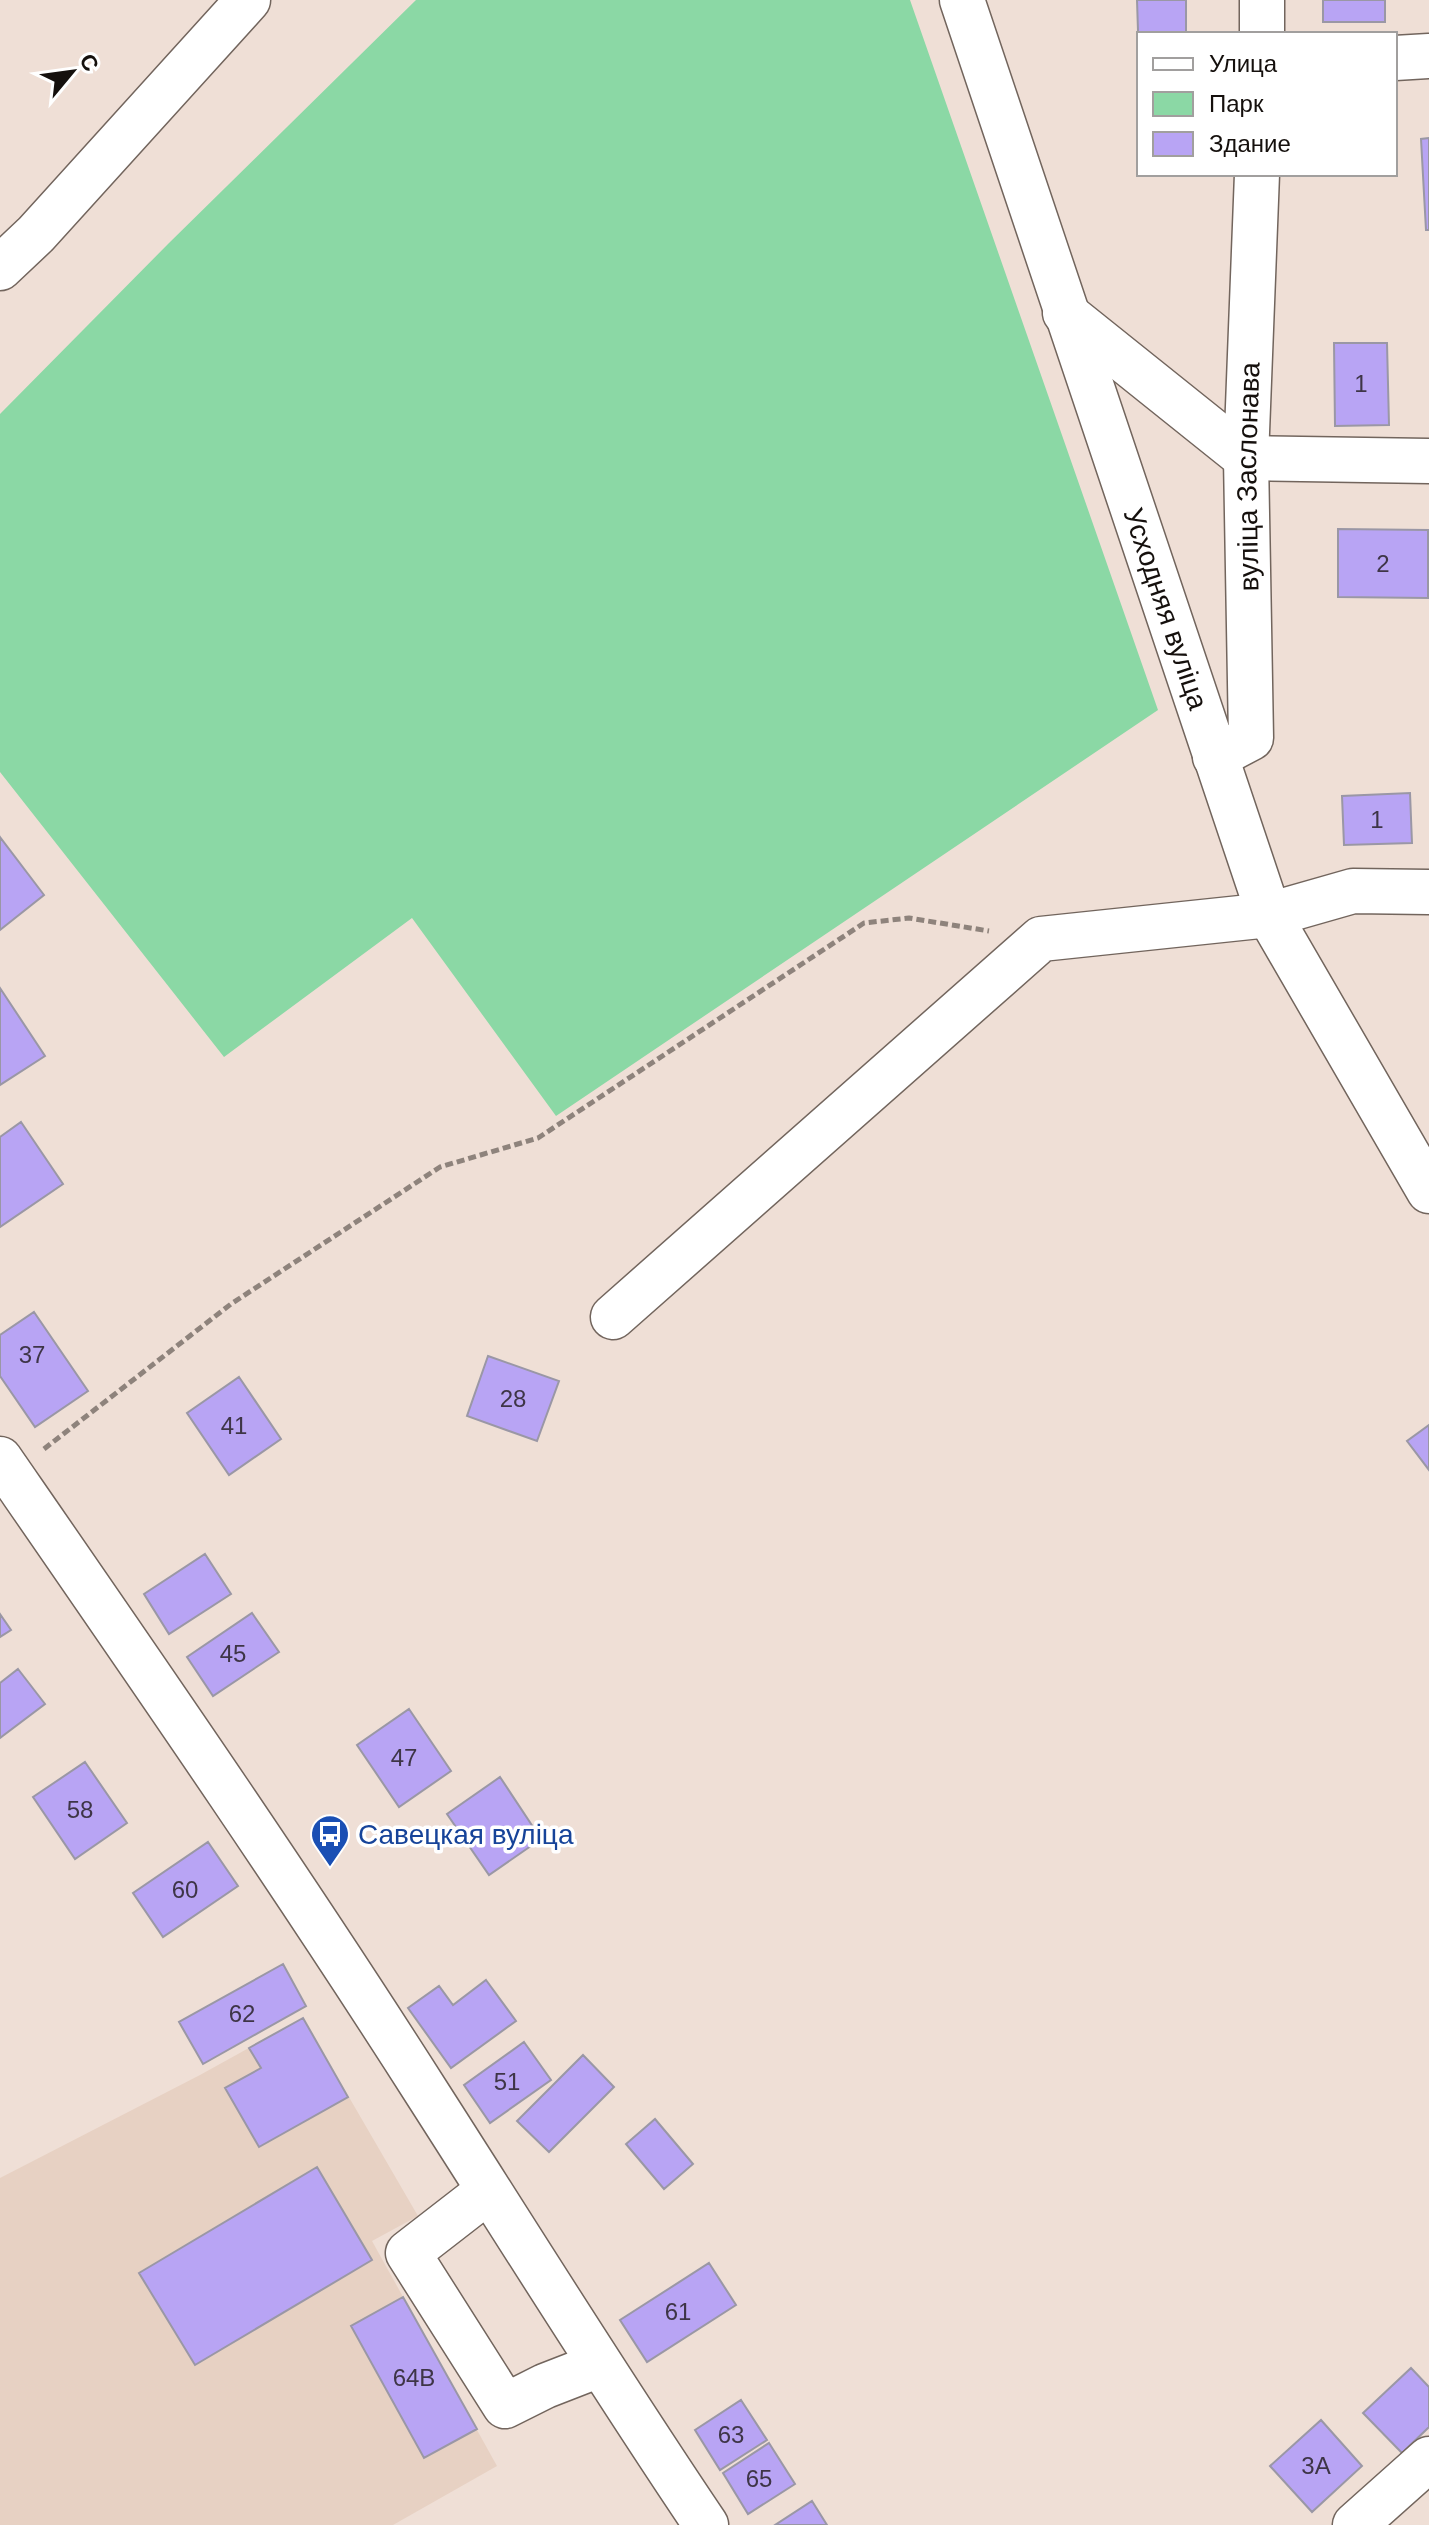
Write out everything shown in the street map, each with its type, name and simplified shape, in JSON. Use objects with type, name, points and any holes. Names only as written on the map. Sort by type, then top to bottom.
[{"type":"street","points":[[0,268],[36,234],[248,0]]},
{"type":"street","name":"Усходняя вуліца","points":[[962,0],[1269,915],[1429,1191]]},
{"type":"street","points":[[1262,0],[1262,32]]},
{"type":"street","points":[[1397,58],[1429,56]]},
{"type":"street","name":"вуліца Заслонава","points":[[1215,757],[1251,738],[1246,458],[1257,176]]},
{"type":"street","points":[[1065,313],[1246,458],[1429,461]]},
{"type":"street","points":[[613,1317],[1041,939],[1269,915],[1353,891],[1429,892]]},
{"type":"street","points":[[21,1455],[303,1903],[599,2365],[706,2525]]},
{"type":"street","points":[[488,2191],[408,2253],[505,2406],[599,2365]]},
{"type":"street","points":[[1355,2525],[1429,2459]]},
{"type":"path","points":[[21,1455],[231,1304],[440,1167],[538,1138],[864,923],[909,918],[1041,939]]},
{"type":"shaded area","points":[[303,2018],[418,2216],[372,2241],[497,2466],[393,2525],[0,2525],[0,2178]]},
{"type":"green space","points":[[416,0],[910,0],[1158,710],[556,1116],[412,918],[224,1057],[0,772],[0,414]]},
{"type":"building","points":[[1137,0],[1186,0],[1186,32],[1138,32]]},
{"type":"building","points":[[1323,0],[1385,0],[1385,22],[1323,22]]},
{"type":"building","points":[[1429,138],[1429,230],[1426,230],[1421,139]]},
{"type":"building","points":[[1334,343],[1387,343],[1389,425],[1335,426]]},
{"type":"building","points":[[1338,529],[1428,530],[1428,598],[1338,597]]},
{"type":"building","points":[[1410,793],[1412,843],[1344,845],[1342,796]]},
{"type":"building","points":[[0,837],[44,895],[0,930]]},
{"type":"building","points":[[0,988],[45,1056],[0,1085]]},
{"type":"building","points":[[21,1122],[63,1184],[0,1227],[0,1137]]},
{"type":"building","points":[[34,1312],[88,1391],[35,1427],[0,1376],[0,1335]]},
{"type":"building","points":[[488,1356],[559,1381],[537,1441],[467,1416]]},
{"type":"building","points":[[239,1377],[281,1439],[229,1475],[187,1413]]},
{"type":"building","points":[[1429,1425],[1429,1470],[1407,1441]]},
{"type":"building","points":[[205,1554],[231,1594],[169,1634],[144,1594]]},
{"type":"building","points":[[252,1613],[279,1652],[213,1696],[187,1657]]},
{"type":"building","points":[[0,1614],[11,1630],[0,1637]]},
{"type":"building","points":[[18,1669],[45,1704],[0,1738],[0,1683]]},
{"type":"building","points":[[409,1709],[451,1771],[399,1807],[357,1745]]},
{"type":"building","points":[[85,1762],[127,1823],[75,1859],[33,1797]]},
{"type":"building","points":[[500,1777],[541,1839],[489,1875],[447,1814]]},
{"type":"building","points":[[208,1842],[238,1886],[163,1937],[133,1893]]},
{"type":"building","points":[[283,1964],[306,2006],[203,2064],[179,2022]]},
{"type":"building","points":[[486,1980],[516,2021],[451,2068],[408,2008],[439,1986],[453,2005]]},
{"type":"building","points":[[303,2018],[348,2097],[259,2147],[225,2088],[261,2068],[249,2048]]},
{"type":"building","points":[[524,2042],[551,2080],[490,2123],[464,2085]]},
{"type":"building","points":[[583,2055],[614,2087],[549,2152],[517,2121]]},
{"type":"building","points":[[655,2119],[693,2164],[664,2189],[626,2144]]},
{"type":"building","points":[[317,2167],[372,2260],[195,2365],[139,2273]]},
{"type":"building","points":[[709,2263],[736,2305],[647,2362],[620,2320]]},
{"type":"building","points":[[403,2297],[477,2429],[424,2458],[351,2326]]},
{"type":"building","points":[[1411,2368],[1429,2387],[1429,2427],[1402,2453],[1363,2413]]},
{"type":"building","points":[[741,2400],[767,2440],[720,2470],[695,2430]]},
{"type":"building","points":[[1321,2420],[1362,2466],[1312,2512],[1270,2466]]},
{"type":"building","points":[[769,2443],[795,2484],[748,2514],[723,2473]]},
{"type":"building","points":[[812,2501],[827,2525],[775,2525]]},
{"type":"place","name":"Савецкая вуліца","points":[[330,1868]]}]
